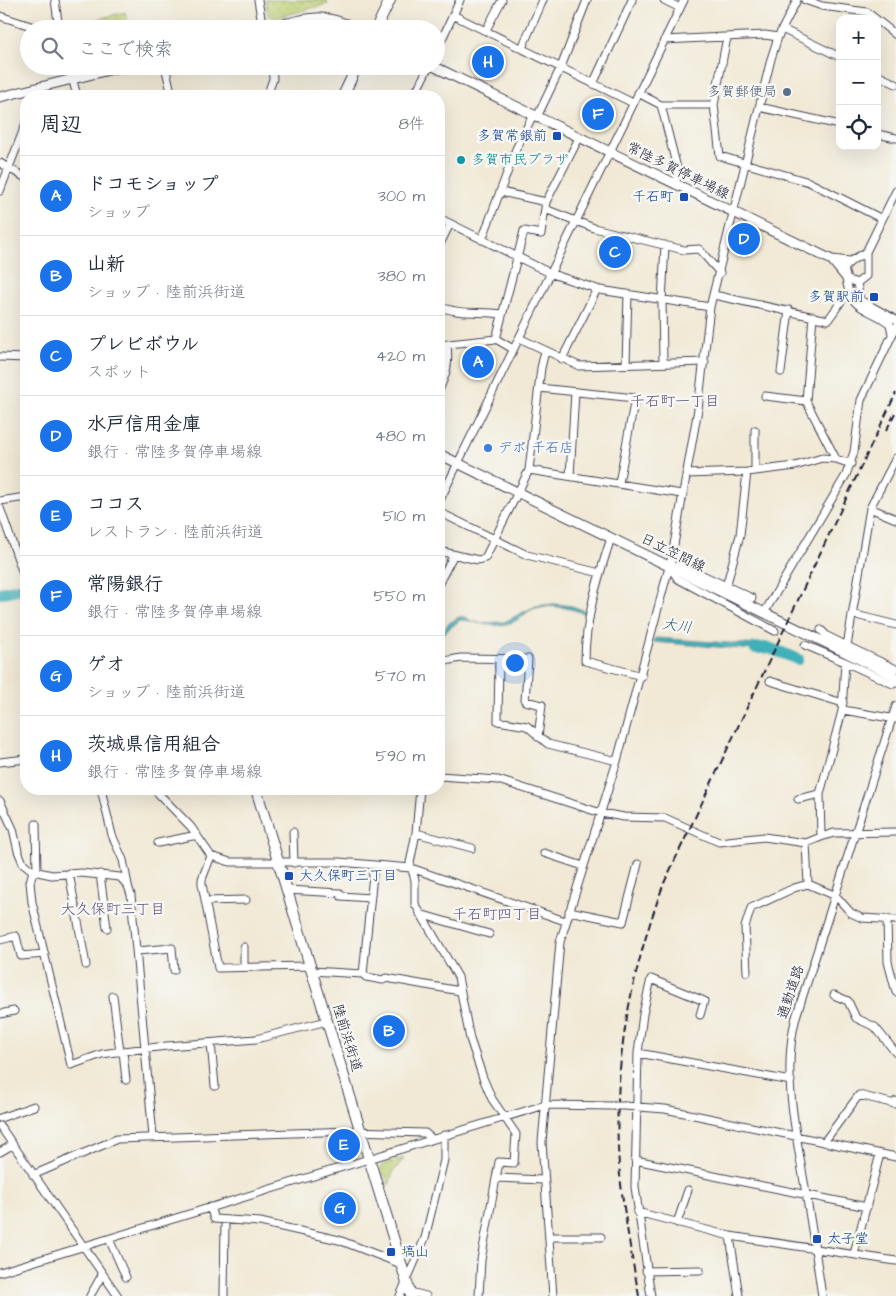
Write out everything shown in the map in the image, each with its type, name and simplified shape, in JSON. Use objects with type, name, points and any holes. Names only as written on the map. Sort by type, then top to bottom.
[{"type":"highway","points":[[380,20],[390,0]]},
{"type":"highway","points":[[345,90],[352,75]]},
{"type":"highway","name":"陸前浜街道","points":[[258,795],[402,1264],[407,1295]]},
{"type":"main road","points":[[300,20],[322,17],[336,20]]},
{"type":"main road","name":"常陸多賀停車場線","points":[[445,73],[832,260]]},
{"type":"main road","points":[[46,90],[92,75]]},
{"type":"main road","points":[[0,97],[20,94]]},
{"type":"main road","points":[[832,260],[851,262]]},
{"type":"main road","points":[[832,260],[846,277]]},
{"type":"main road","name":"日立笠間線","points":[[445,457],[896,677]]},
{"type":"street","points":[[55,0],[58,20]]},
{"type":"street","points":[[258,0],[262,20]]},
{"type":"street","points":[[445,32],[460,0]]},
{"type":"street","points":[[486,30],[502,0]]},
{"type":"street","points":[[522,48],[543,0]]},
{"type":"street","points":[[482,240],[516,149],[561,67],[587,0]]},
{"type":"street","points":[[593,84],[632,0]]},
{"type":"street","points":[[664,0],[680,8]]},
{"type":"street","points":[[445,490],[513,348],[552,274],[684,0]]},
{"type":"street","points":[[552,1296],[542,1142],[556,967],[565,921],[601,813],[642,676],[669,567],[705,362],[710,307],[778,37],[797,0]]},
{"type":"street","points":[[805,0],[822,6],[865,15]]},
{"type":"street","points":[[453,15],[634,103]]},
{"type":"street","points":[[0,16],[20,22]]},
{"type":"street","points":[[881,25],[896,35]]},
{"type":"street","points":[[782,29],[836,55]]},
{"type":"street","points":[[727,37],[714,105],[720,156],[809,182],[882,219]]},
{"type":"street","points":[[664,40],[778,37]]},
{"type":"street","points":[[72,75],[76,90]]},
{"type":"street","points":[[167,75],[171,90]]},
{"type":"street","points":[[269,90],[273,75]]},
{"type":"street","points":[[417,90],[426,75]]},
{"type":"street","points":[[881,77],[896,84]]},
{"type":"street","points":[[638,93],[662,106],[714,105]]},
{"type":"street","points":[[662,106],[677,168],[678,175],[674,184]]},
{"type":"street","points":[[759,107],[836,125]]},
{"type":"street","points":[[881,135],[896,138]]},
{"type":"street","points":[[496,339],[524,231],[540,234],[545,205],[579,138]]},
{"type":"street","points":[[0,191],[20,140]]},
{"type":"street","points":[[0,163],[20,175]]},
{"type":"street","points":[[500,192],[545,205],[594,228],[684,250],[700,249],[720,273]]},
{"type":"street","points":[[857,283],[864,279],[866,252],[896,192]]},
{"type":"street","points":[[445,221],[552,274],[597,289],[662,301],[710,307]]},
{"type":"street","points":[[445,234],[450,224]]},
{"type":"street","points":[[663,362],[662,301],[665,246]]},
{"type":"street","points":[[866,252],[845,268],[848,292],[850,298],[859,307],[890,324],[892,334]]},
{"type":"street","points":[[851,262],[861,262],[866,269]]},
{"type":"street","points":[[846,277],[857,283]]},
{"type":"street","points":[[857,283],[860,300],[896,320]]},
{"type":"street","points":[[562,359],[597,289]]},
{"type":"street","points":[[714,295],[828,320],[848,292]]},
{"type":"street","points":[[626,364],[628,294]]},
{"type":"street","points":[[445,309],[449,311],[480,311],[501,314]]},
{"type":"street","points":[[781,372],[788,310]]},
{"type":"street","points":[[812,316],[806,401],[836,459]]},
{"type":"street","points":[[764,613],[836,494],[851,464],[861,400],[896,327]]},
{"type":"street","points":[[519,338],[579,366],[705,362]]},
{"type":"street","points":[[445,376],[449,362],[447,345],[496,339],[513,348]]},
{"type":"street","points":[[445,553],[478,560],[485,558],[495,539],[529,470],[541,368],[546,351]]},
{"type":"street","points":[[0,357],[20,358]]},
{"type":"street","points":[[539,388],[635,398],[619,484]]},
{"type":"street","points":[[570,476],[575,392]]},
{"type":"street","points":[[765,396],[806,401]]},
{"type":"street","points":[[755,430],[755,471]]},
{"type":"street","points":[[686,474],[755,471],[795,466],[822,458],[836,459],[851,464]]},
{"type":"street","points":[[847,646],[870,508],[896,458]]},
{"type":"street","points":[[529,470],[682,494]]},
{"type":"street","points":[[726,587],[740,535],[746,472]]},
{"type":"street","points":[[0,501],[20,498]]},
{"type":"street","points":[[0,508],[20,565]]},
{"type":"street","points":[[870,508],[896,519]]},
{"type":"street","points":[[445,515],[527,555],[600,573]]},
{"type":"street","points":[[610,538],[585,639],[586,661],[642,676]]},
{"type":"street","points":[[445,571],[453,556]]},
{"type":"street","points":[[669,567],[681,566],[752,598]]},
{"type":"street","points":[[669,567],[678,579],[775,631]]},
{"type":"street","points":[[852,614],[896,625]]},
{"type":"street","points":[[821,630],[827,636],[896,669]]},
{"type":"street","points":[[806,645],[893,684],[896,683]]},
{"type":"street","points":[[445,661],[461,658],[528,659],[525,701],[542,705],[538,737]]},
{"type":"street","points":[[499,660],[498,721],[527,726],[548,744],[617,761]]},
{"type":"street","points":[[821,837],[820,794],[843,706],[845,662]]},
{"type":"street","points":[[770,681],[843,706],[894,718]]},
{"type":"street","name":"通勤道路","points":[[822,1296],[797,1137],[791,1081],[792,1031],[836,896],[854,832],[894,718],[896,706]]},
{"type":"street","points":[[0,762],[20,760]]},
{"type":"street","points":[[445,776],[498,780],[601,813],[624,817],[665,818],[719,842],[764,837],[806,843],[834,833],[896,832]]},
{"type":"street","points":[[798,799],[820,794]]},
{"type":"street","points":[[102,795],[112,835],[123,860],[128,886],[132,895],[147,1048],[147,1076],[153,1136]]},
{"type":"street","points":[[160,795],[197,835],[211,856],[230,862],[374,865],[411,868],[565,921]]},
{"type":"street","points":[[419,795],[416,833],[410,863],[415,880],[415,904],[458,977],[475,1056],[492,1099],[516,1134],[514,1163],[499,1162],[481,1260],[479,1296]]},
{"type":"street","points":[[0,801],[13,830],[23,863],[35,872],[100,874],[120,877],[128,886]]},
{"type":"street","points":[[36,824],[35,872],[30,882],[32,902],[71,1065],[102,1054],[147,1048],[256,1040],[327,1021]]},
{"type":"street","points":[[293,832],[294,863]]},
{"type":"street","points":[[416,833],[472,848]]},
{"type":"street","points":[[158,843],[197,835]]},
{"type":"street","points":[[806,843],[808,884]]},
{"type":"street","points":[[544,852],[583,866]]},
{"type":"street","points":[[211,856],[202,878],[218,968],[310,969],[363,974],[366,977],[383,980],[386,978],[460,991]]},
{"type":"street","points":[[568,911],[622,922],[638,864]]},
{"type":"street","points":[[363,974],[374,865]]},
{"type":"street","points":[[69,873],[86,965]]},
{"type":"street","points":[[100,874],[107,928]]},
{"type":"street","points":[[746,972],[745,927],[751,908],[794,888],[808,884],[836,896],[851,913],[862,918],[896,920]]},
{"type":"street","points":[[287,890],[340,893],[341,896],[370,898]]},
{"type":"street","points":[[205,901],[246,900]]},
{"type":"street","points":[[420,914],[489,934]]},
{"type":"street","points":[[887,919],[888,962],[896,992]]},
{"type":"street","points":[[0,940],[16,936],[21,956],[45,954]]},
{"type":"street","points":[[244,947],[244,967]]},
{"type":"street","points":[[137,951],[172,948],[174,970]]},
{"type":"street","points":[[651,1296],[637,1212],[635,1160],[638,1052],[643,1014],[651,979],[704,1001],[700,1015]]},
{"type":"street","points":[[834,995],[848,1002],[856,1018],[875,1027],[896,1053]]},
{"type":"street","points":[[113,996],[126,1080]]},
{"type":"street","points":[[0,1014],[14,1011]]},
{"type":"street","points":[[212,1043],[215,1086]]},
{"type":"street","points":[[638,1052],[791,1081]]},
{"type":"street","points":[[824,1142],[859,1095],[895,1104],[896,1101]]},
{"type":"street","points":[[0,1272],[545,1105],[636,1106],[665,1109],[896,1157]]},
{"type":"street","points":[[0,1118],[34,1106]]},
{"type":"street","points":[[0,1126],[118,1296]]},
{"type":"street","points":[[33,1175],[116,1139],[153,1136],[361,1131],[425,1133],[432,1139]]},
{"type":"street","points":[[406,1280],[425,1238],[444,1160],[444,1135]]},
{"type":"street","points":[[0,1152],[12,1145]]},
{"type":"street","points":[[854,1254],[880,1154]]},
{"type":"street","points":[[635,1160],[867,1207]]},
{"type":"street","points":[[496,1178],[544,1180]]},
{"type":"street","points":[[677,1223],[688,1190]]},
{"type":"street","points":[[210,1207],[214,1219],[260,1222],[339,1240],[402,1264]]},
{"type":"street","points":[[637,1212],[730,1236],[896,1261]]},
{"type":"street","points":[[224,1296],[225,1220]]},
{"type":"street","points":[[730,1236],[740,1296]]},
{"type":"street","points":[[549,1237],[601,1237]]},
{"type":"street","points":[[109,1239],[126,1277]]},
{"type":"street","points":[[646,1271],[700,1270]]},
{"type":"street","points":[[90,1296],[102,1275]]},
{"type":"street","points":[[407,1295],[426,1296]]},
{"type":"green space","points":[[265,0],[326,0],[328,4],[275,18],[268,15]]},
{"type":"green space","points":[[125,12],[127,20],[94,20]]},
{"type":"green space","points":[[404,1158],[393,1172],[389,1185],[385,1174],[382,1175],[386,1187],[384,1188],[378,1171],[382,1165]]},
{"type":"water","points":[[554,604],[572,606],[588,612],[588,615],[568,608],[547,606],[533,609],[510,623],[492,625],[479,623],[504,622],[536,606]]},
{"type":"water","points":[[459,617],[465,617],[472,622],[460,620],[445,632],[448,624]]},
{"type":"water","points":[[655,638],[773,646],[770,651],[653,642]]},
{"type":"waterway","name":"大川","points":[[0,593],[20,588]]},
{"type":"waterway","name":"大川","points":[[755,648],[769,648],[798,659]]},
{"type":"railway","points":[[639,1296],[630,1247],[619,1165],[618,1093],[626,1022],[642,952],[664,883],[896,393]]},
{"type":"railway","points":[[886,431],[896,411]]},
{"type":"place","name":"茨城県信用組合","points":[[488,62]]},
{"type":"place","name":"多賀郵便局","points":[[787,92]]},
{"type":"place","name":"常陽銀行","points":[[598,114]]},
{"type":"place","name":"多賀常銀前","points":[[557,136]]},
{"type":"place","name":"多賀市民プラザ","points":[[461,160]]},
{"type":"place","name":"千石町","points":[[684,197]]},
{"type":"place","name":"水戸信用金庫","points":[[744,239]]},
{"type":"place","name":"プレビボウル","points":[[615,252]]},
{"type":"place","name":"多賀駅前","points":[[874,297]]},
{"type":"place","name":"ドコモショップ","points":[[478,362]]},
{"type":"place","name":"デポ 千石店","points":[[488,448]]},
{"type":"place","name":"大久保町三丁目","points":[[289,876]]},
{"type":"place","name":"山新","points":[[389,1031]]},
{"type":"place","name":"ココス","points":[[344,1145]]},
{"type":"place","name":"ゲオ","points":[[340,1208]]},
{"type":"place","name":"太子堂","points":[[817,1239]]},
{"type":"place","name":"塙山","points":[[391,1252]]},
{"type":"district","name":"千石町一丁目","points":[[675,401]]},
{"type":"district","name":"大久保町三丁目","points":[[113,909]]},
{"type":"district","name":"千石町四丁目","points":[[497,914]]}]
